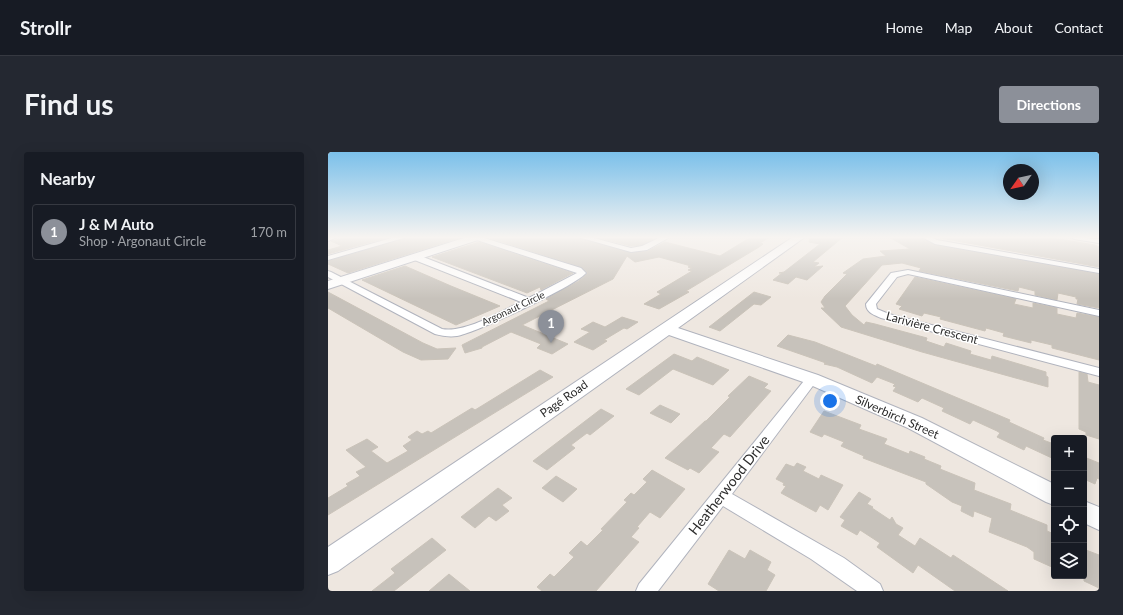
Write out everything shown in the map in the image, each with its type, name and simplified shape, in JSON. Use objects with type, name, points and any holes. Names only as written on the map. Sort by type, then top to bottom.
[{"type":"street","points":[[328,285],[413,257]]},
{"type":"street","points":[[416,257],[528,301]]},
{"type":"street","name":"Argonaut Circle","points":[[328,274],[439,332],[448,334],[467,330],[579,276],[582,273],[578,270],[539,257]]},
{"type":"street","name":"Pagé Road","points":[[328,562],[770,257]]},
{"type":"street","points":[[1023,257],[1099,271]]},
{"type":"street","name":"Larivière Crescent","points":[[1099,313],[908,272],[894,275],[871,304],[874,311],[885,316],[1099,372]]},
{"type":"street","name":"Silverbirch Street","points":[[666,329],[812,379],[914,423],[1051,493]]},
{"type":"street","name":"Heatherwood Drive","points":[[646,591],[812,379]]},
{"type":"street","points":[[721,496],[816,550],[873,591]]},
{"type":"street","points":[[1087,513],[1099,519]]},
{"type":"building","points":[[340,257],[397,257],[348,273],[328,264],[328,261]]},
{"type":"building","points":[[433,257],[526,257],[573,273],[541,290],[540,287],[527,293]]},
{"type":"building","points":[[551,257],[626,257],[613,279],[522,325],[568,344],[552,354],[537,348],[541,344],[511,332],[482,348],[465,353],[462,345],[549,301],[546,299],[579,281],[588,273],[581,267]]},
{"type":"building","points":[[629,257],[657,257],[635,262]]},
{"type":"building","points":[[661,257],[742,257],[686,291],[689,292],[659,309],[644,304],[661,294],[657,292],[692,271],[688,270],[692,268],[688,267],[691,266]]},
{"type":"building","points":[[803,257],[818,257],[813,262],[819,263],[814,267],[823,266],[807,280],[796,277],[788,284],[773,280],[782,273],[779,273],[784,272]]},
{"type":"building","points":[[875,257],[1006,257],[1099,274],[1099,308],[1077,304],[1078,299],[1076,299],[1076,297],[1058,293],[1057,300],[1035,295],[1035,291],[1019,287],[1018,291],[919,271],[921,268],[902,263],[882,265],[845,306],[852,315],[864,325],[866,322],[875,324],[927,338],[926,341],[944,347],[946,343],[971,351],[970,354],[991,360],[992,356],[1046,372],[1046,376],[1048,377],[1048,387],[922,352],[841,327],[821,308],[825,308],[821,302],[847,274],[843,273],[863,259]]},
{"type":"building","points":[[1047,257],[1099,257],[1099,267]]},
{"type":"building","points":[[405,266],[500,306],[456,325],[362,280]]},
{"type":"building","points":[[915,277],[1016,299],[1014,304],[1033,308],[1033,303],[1057,308],[1057,314],[1076,318],[1077,313],[1099,317],[1099,360],[1052,348],[1052,345],[1031,340],[1031,343],[1003,336],[1004,333],[986,328],[985,331],[940,319],[941,317],[924,313],[922,316],[899,309],[902,306],[896,304]]},
{"type":"building","points":[[328,292],[423,343],[437,349],[456,348],[448,359],[421,360],[403,352],[328,308]]},
{"type":"building","points":[[754,292],[771,297],[761,305],[754,304],[720,331],[709,327]]},
{"type":"building","points":[[622,317],[638,322],[627,329],[624,328],[604,340],[607,341],[593,350],[574,342],[590,332],[581,329],[593,322],[605,327]]},
{"type":"building","points":[[788,335],[815,342],[876,366],[877,364],[1010,420],[1009,422],[1044,438],[1043,440],[1051,443],[1051,458],[1026,446],[1024,450],[997,437],[1000,433],[997,431],[973,420],[970,424],[942,411],[944,408],[922,398],[918,402],[893,391],[896,387],[893,386],[895,384],[877,377],[872,383],[837,367],[824,364],[826,363],[777,346]]},
{"type":"building","points":[[674,354],[692,361],[697,357],[729,370],[713,385],[673,369],[639,395],[626,389]]},
{"type":"building","points":[[540,370],[553,377],[328,515],[328,498],[348,486],[346,484],[360,476],[356,472],[366,467],[346,450],[367,439],[378,447],[371,451],[387,463],[408,451],[403,446],[412,440],[408,437],[417,431],[422,434],[428,431],[431,433],[472,408],[475,410]]},
{"type":"building","points":[[1079,372],[1087,374],[1088,382],[1099,385],[1099,439],[1086,435],[1086,432],[1079,429]]},
{"type":"building","points":[[749,376],[768,384],[764,388],[771,391],[730,437],[724,434],[711,448],[719,452],[699,473],[690,468],[688,470],[665,458],[706,421],[730,397],[728,396]]},
{"type":"building","points":[[660,405],[680,414],[671,423],[650,413]]},
{"type":"building","points":[[601,409],[614,416],[590,435],[587,433],[571,445],[575,448],[547,470],[533,461]]},
{"type":"building","points":[[824,411],[861,425],[859,429],[887,439],[884,444],[909,454],[910,451],[925,457],[924,459],[941,466],[940,469],[975,483],[974,490],[1011,504],[1010,510],[1047,525],[1047,531],[1051,533],[1051,567],[1034,559],[1034,552],[1027,547],[989,532],[992,518],[974,511],[973,517],[961,511],[962,506],[952,502],[926,484],[926,482],[863,458],[864,456],[841,446],[844,442],[824,434],[822,437],[810,432]]},
{"type":"building","points":[[1087,458],[1099,463],[1099,479],[1097,478],[1095,484],[1087,480]]},
{"type":"building","points":[[797,463],[806,467],[803,471],[819,479],[821,475],[843,485],[828,510],[820,505],[816,512],[781,493],[786,486],[783,485],[784,483],[776,479],[786,464],[794,467]]},
{"type":"building","points":[[652,470],[685,489],[660,518],[650,512],[637,527],[639,528],[631,537],[639,542],[596,591],[542,591],[537,587],[550,574],[554,577],[574,557],[569,553],[581,541],[587,546],[603,530],[601,529],[627,502],[624,500],[631,493],[634,495],[647,482],[643,479]]},
{"type":"building","points":[[556,476],[577,489],[563,502],[542,488]]},
{"type":"building","points":[[498,488],[512,498],[502,505],[509,511],[496,521],[489,516],[475,528],[461,517]]},
{"type":"building","points":[[859,492],[871,499],[867,504],[890,520],[892,517],[896,524],[903,528],[898,535],[915,546],[920,538],[951,558],[953,555],[1008,591],[955,591],[918,565],[913,573],[877,547],[880,543],[860,530],[857,535],[841,526],[845,520],[840,517]]},
{"type":"building","points":[[432,538],[446,550],[394,591],[372,591],[395,573],[391,569]]},
{"type":"building","points":[[729,550],[745,559],[750,550],[771,562],[767,570],[775,575],[766,591],[719,591],[708,584]]},
{"type":"building","points":[[1087,550],[1099,555],[1099,588],[1084,581],[1084,579],[1087,579]]},
{"type":"building","points":[[449,574],[470,591],[429,591]]},
{"type":"place","name":"J & M Auto","points":[[551,343]]}]
